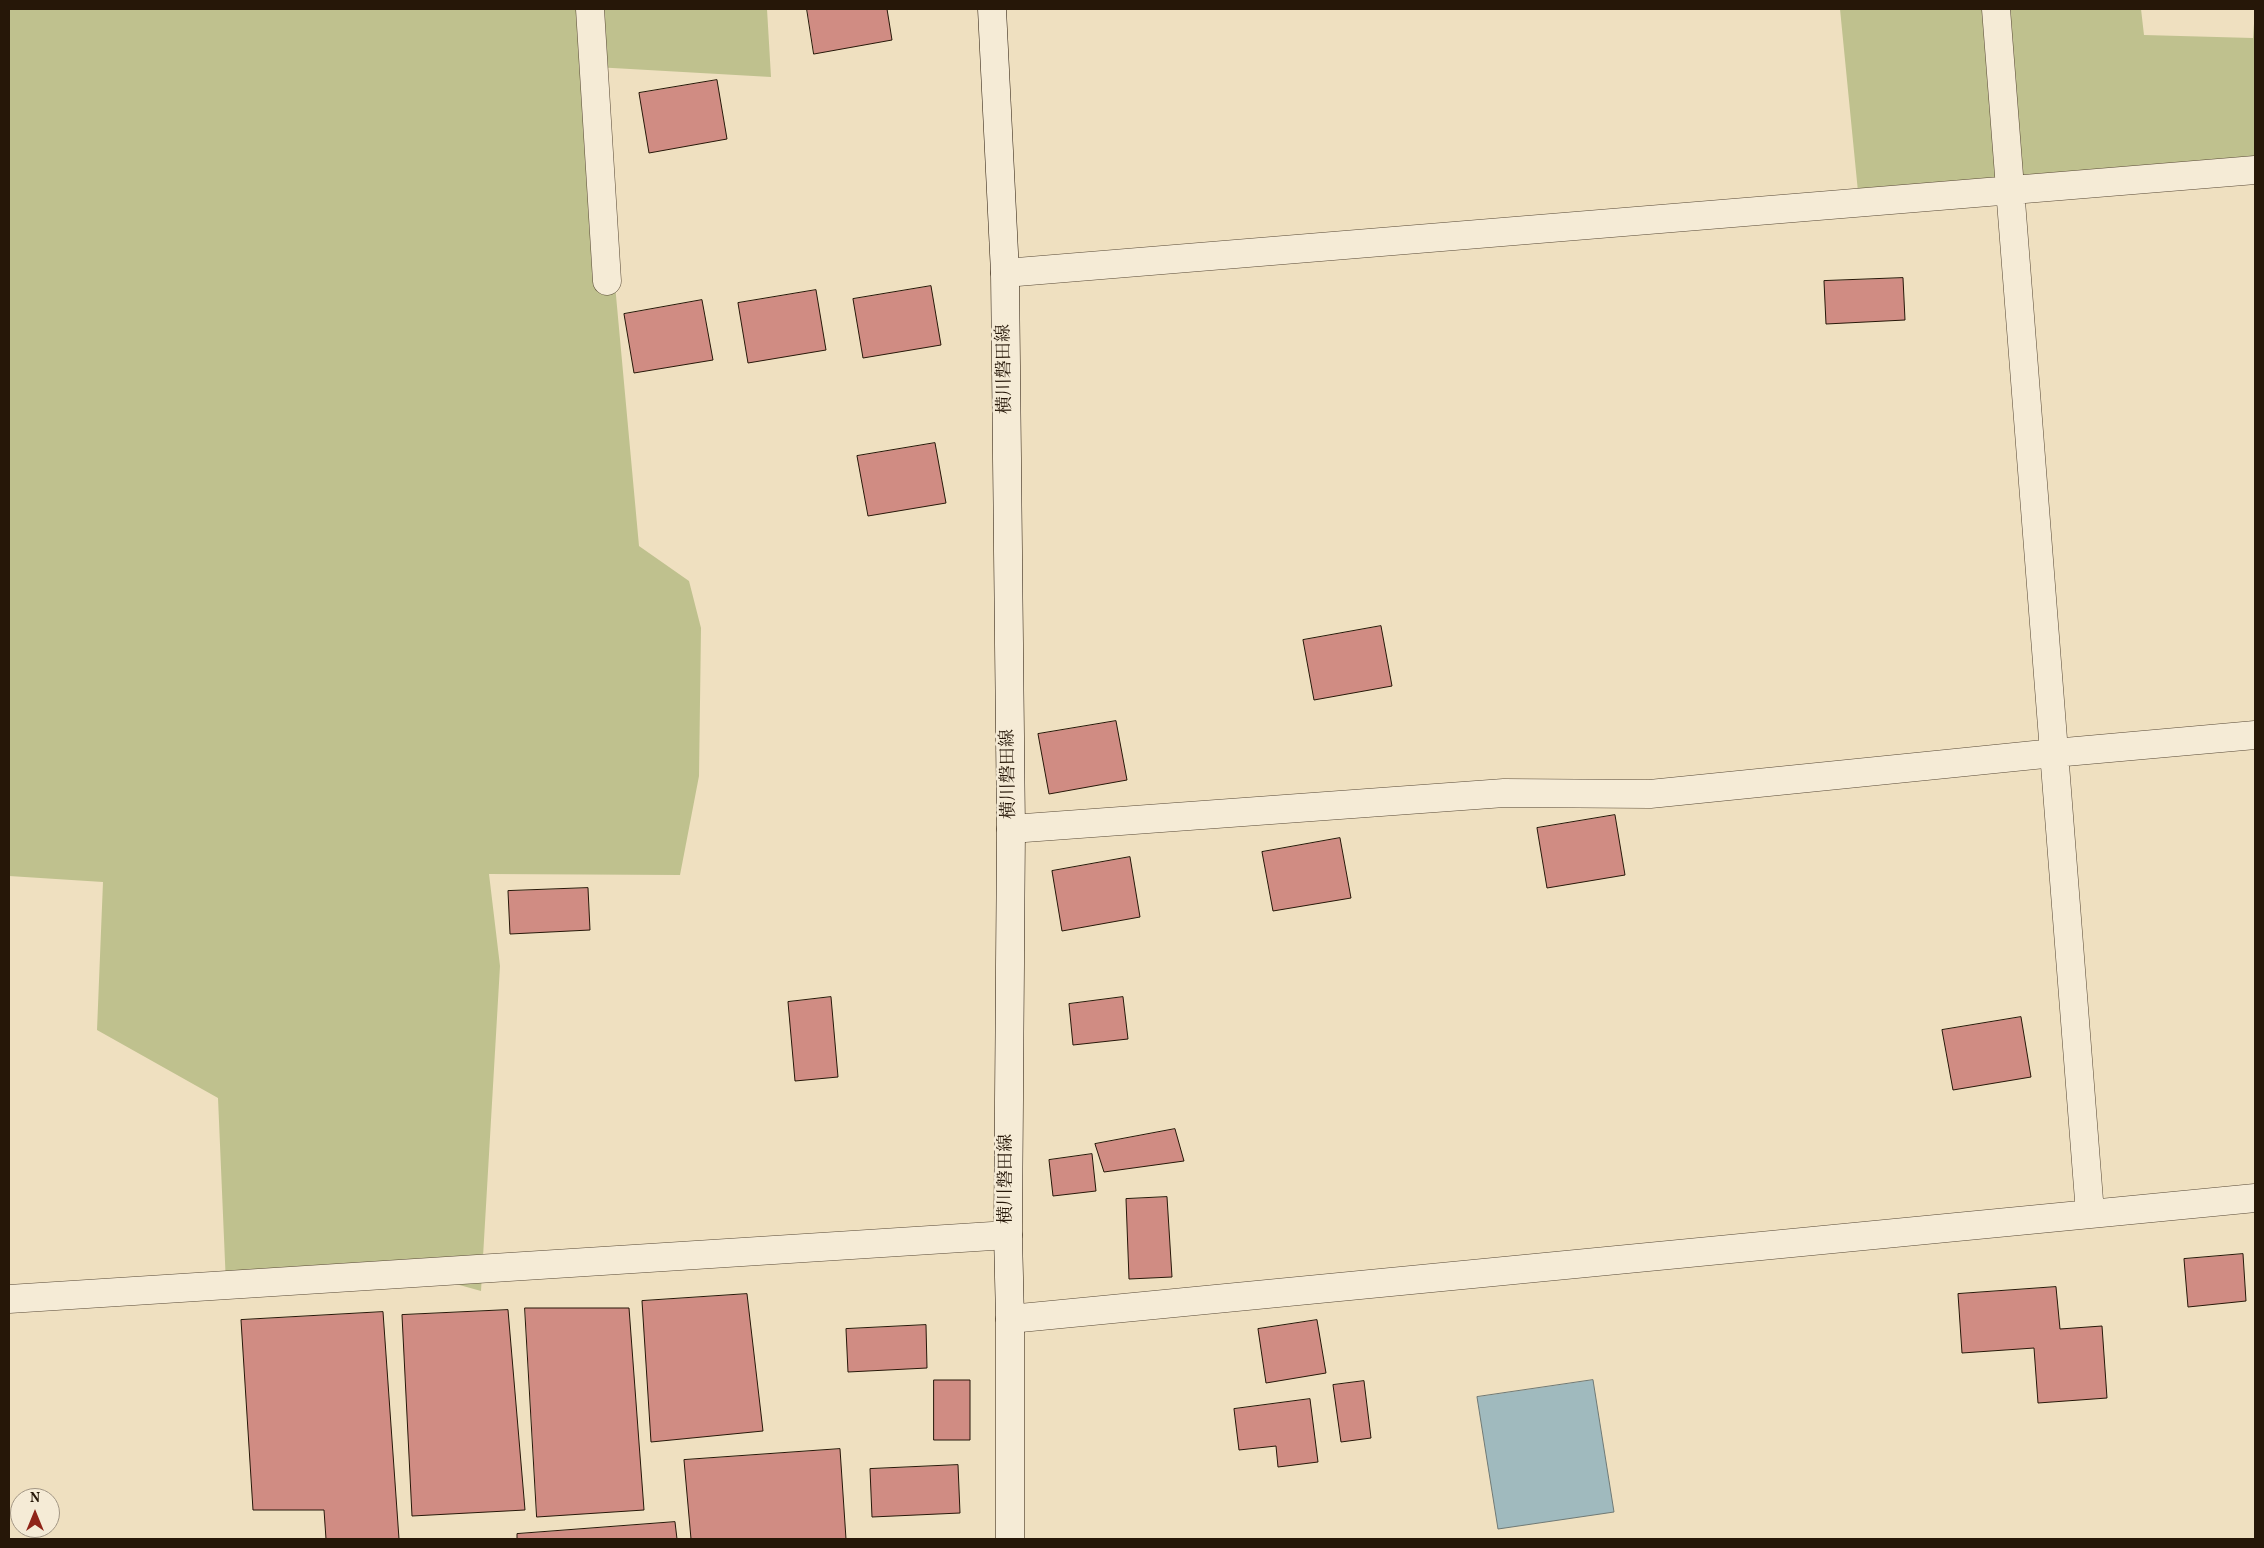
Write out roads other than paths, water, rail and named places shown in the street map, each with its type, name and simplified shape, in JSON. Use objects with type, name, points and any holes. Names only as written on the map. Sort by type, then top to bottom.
[{"type":"street","points":[[590,9],[607,281]]},
{"type":"street","name":"横川磐田線","points":[[992,9],[1005,273],[1011,829],[1008,1235],[1010,1539]]},
{"type":"street","points":[[1996,9],[2090,1213]]},
{"type":"street","points":[[1005,273],[2255,170]]},
{"type":"street","points":[[1011,829],[1504,793],[1650,794],[2054,753],[2255,735]]},
{"type":"street","points":[[1010,1318],[2255,1198]]},
{"type":"street","points":[[9,1299],[1008,1235]]},
{"type":"water","points":[[1593,1380],[1614,1512],[1498,1529],[1477,1397]]}]
